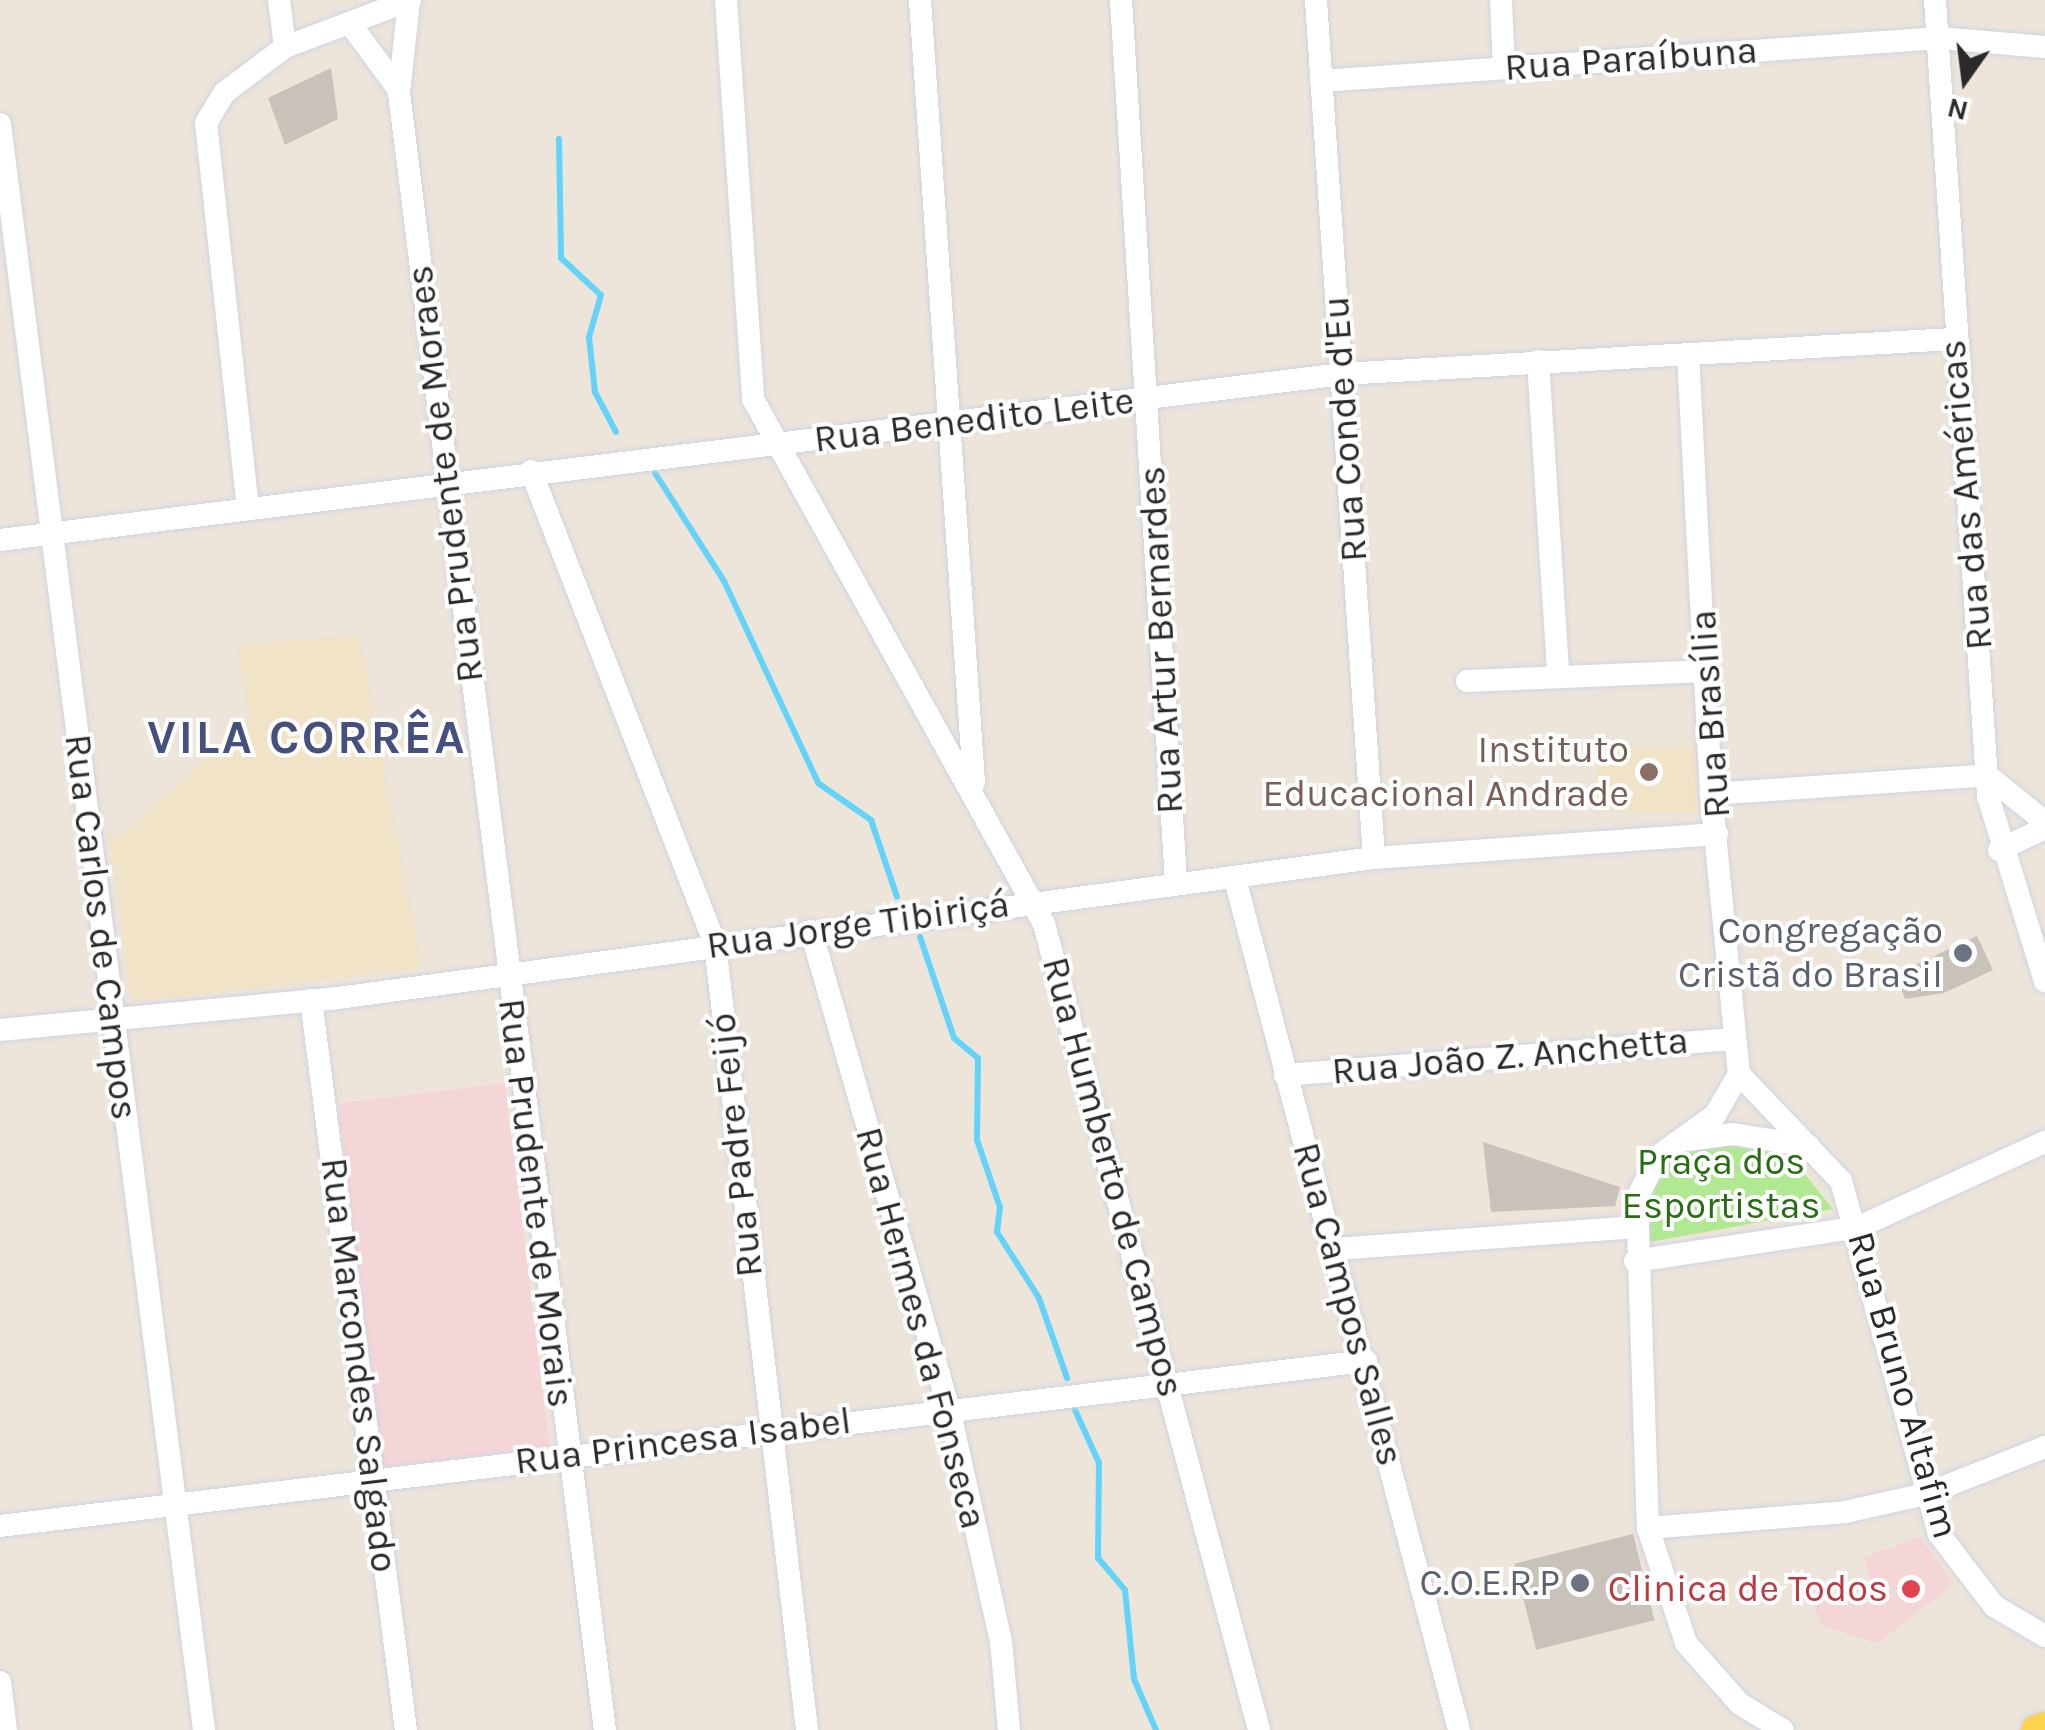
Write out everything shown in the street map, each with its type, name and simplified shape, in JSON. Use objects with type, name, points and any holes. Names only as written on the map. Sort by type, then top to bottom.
[{"type":"main road","points":[[2036,1730],[2045,1727]]},
{"type":"street","points":[[279,0],[285,47]]},
{"type":"street","points":[[248,509],[206,122],[224,93],[285,47],[409,0]]},
{"type":"street","name":"Rua Prudente de Moraes","points":[[409,0],[399,93],[444,484],[508,973]]},
{"type":"street","name":"Rua Humberto de Campos","points":[[726,0],[745,356],[774,445],[974,786],[1035,902],[1170,1382],[1259,1730]]},
{"type":"street","points":[[920,0],[954,422],[974,786]]},
{"type":"street","name":"Rua Artur Bernardes","points":[[1121,0],[1176,882]]},
{"type":"street","name":"Rua Conde d'Eu","points":[[1316,0],[1374,858]]},
{"type":"street","points":[[1501,0],[1504,68]]},
{"type":"street","name":"Rua das Américas","points":[[1935,0],[1940,38],[1952,339],[1988,775],[2000,850],[2045,981]]},
{"type":"street","name":"Rua Prudente de Moraes","points":[[351,25],[399,93]]},
{"type":"street","name":"Rua Paraíbuna","points":[[1321,81],[1940,38],[2045,47]]},
{"type":"street","name":"Rua Carlos de Campos","points":[[0,124],[56,534],[204,1730]]},
{"type":"street","name":"Rua Benedito Leite","points":[[0,540],[531,471],[774,445],[1342,374],[1952,339]]},
{"type":"street","name":"Rua Brasília","points":[[1688,354],[1711,794],[1739,1074]]},
{"type":"street","points":[[1538,361],[1558,672]]},
{"type":"street","name":"Rua Padre Feijó","points":[[531,471],[715,944],[766,1431],[807,1730]]},
{"type":"street","points":[[1467,681],[1558,672],[1707,671]]},
{"type":"street","points":[[1711,794],[1988,775],[2045,825],[2000,850]]},
{"type":"street","name":"Rua Jorge Tibiriçá","points":[[0,1030],[311,1000],[1374,858],[1717,834]]},
{"type":"street","name":"Rua Campos Salles","points":[[1234,879],[1366,1361],[1459,1730]]},
{"type":"street","name":"Rua Hermes da Fonseca","points":[[811,931],[949,1409],[1001,1641],[1009,1730]]},
{"type":"street","name":"Rua Prudente de Morais","points":[[508,973],[605,1730]]},
{"type":"street","name":"Rua Marcondes Salgado","points":[[311,1000],[406,1730]]},
{"type":"street","name":"Rua João Z. Anchetta","points":[[1285,1075],[1735,1039]]},
{"type":"street","points":[[1739,1074],[1715,1115],[1674,1142],[1645,1173],[1633,1227],[1648,1528],[1686,1643],[1740,1704],[1782,1730]]},
{"type":"street","name":"Rua Bruno Altafim","points":[[1739,1074],[1758,1104],[1815,1150],[1860,1226],[1926,1494],[1962,1573],[2045,1636]]},
{"type":"street","points":[[1674,1142],[1733,1134],[1815,1150]]},
{"type":"street","points":[[1636,1261],[1860,1226],[2045,1142]]},
{"type":"street","points":[[1336,1249],[1633,1227]]},
{"type":"street","name":"Rua Princesa Isabel","points":[[0,1526],[567,1454],[1366,1361]]},
{"type":"street","points":[[1648,1528],[1845,1512],[1926,1494],[2045,1446]]},
{"type":"street","points":[[0,1682],[6,1730]]},
{"type":"path","points":[[1645,1173],[1731,1173],[1815,1150]]},
{"type":"shaded area","points":[[359,636],[422,968],[132,1002],[108,829],[116,840],[250,720],[237,644]]},
{"type":"shaded area","name":"Instituto Educacional Andrade","points":[[1597,747],[1699,747],[1699,812],[1597,812]]},
{"type":"shaded area","points":[[505,1083],[550,1446],[383,1467],[338,1103]]},
{"type":"shaded area","name":"Clinica de Todos","points":[[1920,1537],[1954,1584],[1878,1643],[1821,1626],[1813,1603],[1875,1594],[1864,1557]]},
{"type":"green space","name":"Praça dos Esportistas","points":[[1707,1141],[1790,1156],[1833,1209],[1649,1242],[1650,1190],[1667,1164]]},
{"type":"building","points":[[331,68],[338,119],[285,145],[268,98]]},
{"type":"building","name":"Congregação Cristã do Brasil","points":[[1977,936],[1993,970],[1944,993],[1905,999],[1896,974]]},
{"type":"building","points":[[1483,1142],[1620,1187],[1615,1206],[1491,1212]]},
{"type":"building","name":"C.O.E.R.P","points":[[1633,1534],[1655,1620],[1536,1650],[1515,1564]]},
{"type":"waterway","points":[[559,139],[561,258],[601,295],[589,337],[595,392],[616,432]]},
{"type":"waterway","points":[[655,473],[724,581],[818,783],[871,820],[897,897]]},
{"type":"waterway","points":[[920,937],[954,1038],[978,1058],[977,1140],[1000,1207],[997,1232],[1039,1298],[1067,1378]]},
{"type":"waterway","points":[[1075,1410],[1099,1463],[1098,1558],[1125,1590],[1134,1679],[1156,1730]]},
{"type":"place","name":"Instituto Educacional Andrade","points":[[1649,772]]},
{"type":"place","name":"Congregação Cristã do Brasil","points":[[1963,953]]},
{"type":"place","name":"C.O.E.R.P","points":[[1580,1583]]},
{"type":"place","name":"Clinica de Todos","points":[[1911,1589]]},
{"type":"district","name":"VILA CORRÊA","points":[[307,738]]}]
